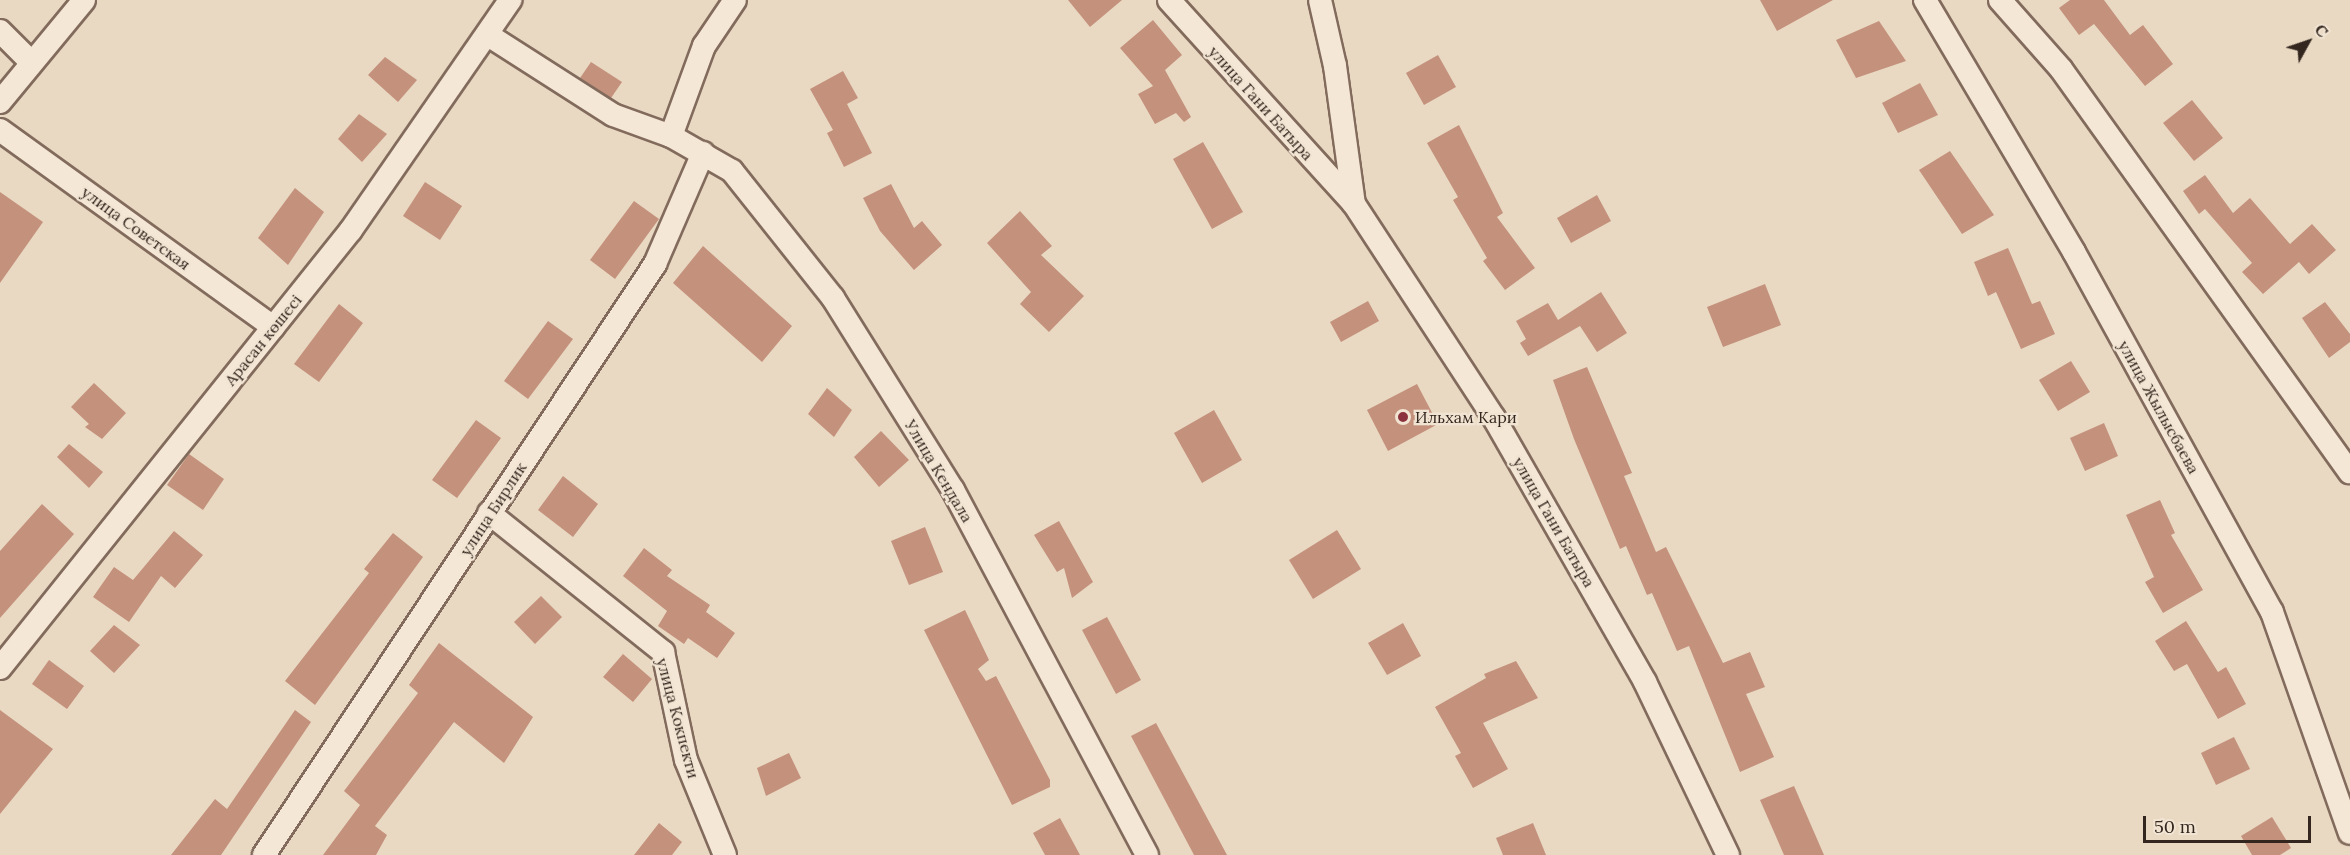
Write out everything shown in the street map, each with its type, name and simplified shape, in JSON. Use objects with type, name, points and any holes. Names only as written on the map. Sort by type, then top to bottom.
[{"type":"street","points":[[0,102],[84,0]]},
{"type":"street","name":"Арасан көшесі","points":[[0,668],[351,230],[488,35],[510,0]]},
{"type":"street","points":[[671,136],[704,46],[735,0]]},
{"type":"street","name":"улица Гани Батыра","points":[[1169,0],[1354,204],[1494,418],[1645,682],[1728,855]]},
{"type":"street","name":"улица Гани Батыра","points":[[1320,0],[1335,66],[1354,204]]},
{"type":"street","name":"улица Жылысбаева","points":[[1925,0],[2074,252],[2272,612],[2350,833]]},
{"type":"street","points":[[2000,0],[2061,69],[2350,472]]},
{"type":"street","points":[[0,31],[31,62]]},
{"type":"street","name":"Улица Кендала","points":[[488,35],[613,115],[671,136],[732,171],[833,297],[953,490],[1147,855]]},
{"type":"street","name":"улица Советская","points":[[0,130],[273,327]]},
{"type":"street","name":"улица Бирлик","points":[[264,855],[655,264],[703,153]]},
{"type":"street","name":"улица Кокпекти","points":[[489,513],[663,652],[686,760],[723,854]]},
{"type":"building","points":[[1068,0],[1122,0],[1090,27]]},
{"type":"building","points":[[1760,0],[1833,0],[1777,31]]},
{"type":"building","points":[[2070,0],[2104,0],[2130,35],[2143,25],[2173,64],[2145,86],[2094,24],[2079,35],[2059,8]]},
{"type":"building","points":[[1153,20],[1182,55],[1165,70],[1191,117],[1184,122],[1176,113],[1155,124],[1138,94],[1153,86],[1120,48]]},
{"type":"building","points":[[1879,21],[1906,61],[1856,78],[1836,40]]},
{"type":"building","points":[[1438,55],[1456,87],[1424,105],[1406,73]]},
{"type":"building","points":[[385,57],[417,80],[398,102],[368,75]]},
{"type":"building","points":[[591,62],[622,82],[611,98],[580,78]]},
{"type":"building","points":[[843,71],[858,98],[847,104],[872,153],[844,167],[827,133],[833,130],[810,89]]},
{"type":"building","points":[[1920,83],[1938,115],[1898,133],[1882,103]]},
{"type":"building","points":[[2192,100],[2223,138],[2194,161],[2163,123]]},
{"type":"building","points":[[359,114],[387,134],[362,162],[338,139]]},
{"type":"building","points":[[1459,125],[1503,213],[1497,217],[1535,268],[1505,290],[1483,261],[1487,258],[1453,200],[1458,197],[1427,143]]},
{"type":"building","points":[[1203,142],[1243,212],[1212,229],[1173,159]]},
{"type":"building","points":[[1950,151],[1994,215],[1962,234],[1919,170]]},
{"type":"building","points":[[2205,175],[2233,213],[2250,198],[2290,244],[2312,224],[2336,250],[2309,274],[2299,262],[2263,294],[2242,272],[2252,263],[2205,209],[2199,214],[2183,191]]},
{"type":"building","points":[[425,182],[462,206],[440,240],[403,216]]},
{"type":"building","points":[[891,184],[914,228],[922,221],[942,245],[914,270],[880,231],[863,198]]},
{"type":"building","points":[[295,188],[324,212],[288,265],[258,238]]},
{"type":"building","points":[[0,192],[43,222],[0,283]]},
{"type":"building","points":[[1597,195],[1611,221],[1571,243],[1557,218]]},
{"type":"building","points":[[634,201],[659,219],[615,279],[590,260]]},
{"type":"building","points":[[1020,211],[1052,246],[1041,255],[1084,296],[1049,332],[1020,304],[1031,292],[987,243]]},
{"type":"building","points":[[703,246],[792,326],[762,362],[673,283]]},
{"type":"building","points":[[2008,248],[2032,304],[2040,301],[2055,334],[2021,349],[1996,292],[1988,296],[1974,262]]},
{"type":"building","points":[[1765,284],[1781,325],[1723,347],[1707,307]]},
{"type":"building","points":[[1601,292],[1627,333],[1597,352],[1580,326],[1528,356],[1520,343],[1526,339],[1516,321],[1548,303],[1558,320]]},
{"type":"building","points":[[1368,301],[1379,321],[1341,342],[1330,322]]},
{"type":"building","points":[[2325,302],[2350,334],[2350,342],[2329,358],[2302,318]]},
{"type":"building","points":[[339,304],[363,323],[319,382],[294,364]]},
{"type":"building","points":[[548,321],[573,339],[528,399],[504,381]]},
{"type":"building","points":[[2071,361],[2090,392],[2058,411],[2039,380]]},
{"type":"building","points":[[1587,367],[1632,473],[1624,476],[1656,552],[1666,547],[1723,663],[1750,652],[1765,687],[1746,694],[1774,757],[1740,772],[1689,646],[1677,651],[1652,593],[1647,595],[1626,546],[1620,549],[1574,439],[1553,380]]},
{"type":"building","points":[[94,383],[126,413],[102,439],[85,427],[89,424],[71,407]]},
{"type":"building","name":"Ильхам Кари","points":[[1417,384],[1438,424],[1388,451],[1367,410]]},
{"type":"building","points":[[827,388],[852,410],[834,437],[808,414]]},
{"type":"building","points":[[1214,410],[1242,460],[1202,483],[1174,433]]},
{"type":"building","points":[[476,420],[501,438],[457,498],[432,480]]},
{"type":"building","points":[[2104,423],[2118,456],[2085,471],[2070,438]]},
{"type":"building","points":[[881,431],[909,460],[879,487],[854,457]]},
{"type":"building","points":[[69,444],[103,472],[89,488],[57,457]]},
{"type":"building","points":[[189,454],[224,479],[203,510],[167,485]]},
{"type":"building","points":[[563,476],[598,504],[573,537],[538,510]]},
{"type":"building","points":[[2160,500],[2175,533],[2171,535],[2203,590],[2163,613],[2145,582],[2154,577],[2126,515]]},
{"type":"building","points":[[42,504],[74,534],[0,618],[0,551]]},
{"type":"building","points":[[1059,521],[1093,582],[1072,598],[1064,568],[1057,572],[1034,535]]},
{"type":"building","points":[[925,527],[943,572],[909,585],[891,541]]},
{"type":"building","points":[[1337,530],[1361,569],[1313,599],[1289,560]]},
{"type":"building","points":[[174,531],[203,555],[175,588],[161,576],[129,622],[93,597],[114,567],[133,580]]},
{"type":"building","points":[[393,533],[423,557],[315,705],[285,681],[369,573],[364,569]]},
{"type":"building","points":[[644,548],[672,570],[667,576],[710,605],[706,612],[735,633],[717,658],[688,638],[684,644],[658,626],[667,611],[623,576]]},
{"type":"building","points":[[541,596],[562,617],[535,644],[514,622]]},
{"type":"building","points":[[965,610],[989,660],[978,669],[986,681],[996,676],[1050,780],[1050,787],[1012,805],[924,630]]},
{"type":"building","points":[[1107,617],[1141,680],[1116,694],[1082,630]]},
{"type":"building","points":[[2186,621],[2218,672],[2226,667],[2246,704],[2218,719],[2187,664],[2174,671],[2155,641]]},
{"type":"building","points":[[1403,623],[1421,656],[1387,675],[1368,643]]},
{"type":"building","points":[[114,625],[140,645],[114,673],[90,651]]},
{"type":"building","points":[[439,643],[533,717],[504,763],[454,722],[375,826],[387,835],[376,855],[323,855],[360,805],[344,791],[418,693],[409,685]]},
{"type":"building","points":[[623,654],[652,679],[633,702],[603,677]]},
{"type":"building","points":[[49,660],[84,686],[67,709],[32,684]]},
{"type":"building","points":[[1516,661],[1538,698],[1483,723],[1508,769],[1473,788],[1455,756],[1461,753],[1435,707],[1486,678],[1484,674]]},
{"type":"building","points":[[0,710],[53,749],[0,814]]},
{"type":"building","points":[[295,710],[311,722],[221,855],[171,855],[215,799],[227,809]]},
{"type":"building","points":[[1156,723],[1227,855],[1194,855],[1131,736]]},
{"type":"building","points":[[2234,737],[2250,769],[2216,785],[2201,753]]},
{"type":"building","points":[[789,753],[801,778],[766,796],[757,768]]},
{"type":"building","points":[[1794,786],[1824,855],[1784,855],[1760,800]]},
{"type":"building","points":[[2272,817],[2291,848],[2280,855],[2252,855],[2241,836]]},
{"type":"building","points":[[1060,818],[1080,855],[1045,855],[1033,833]]},
{"type":"building","points":[[659,823],[682,842],[672,855],[634,855]]},
{"type":"building","points":[[1533,823],[1546,855],[1503,855],[1496,838]]},
{"type":"place","name":"Ильхам Кари","points":[[1403,417]]}]
